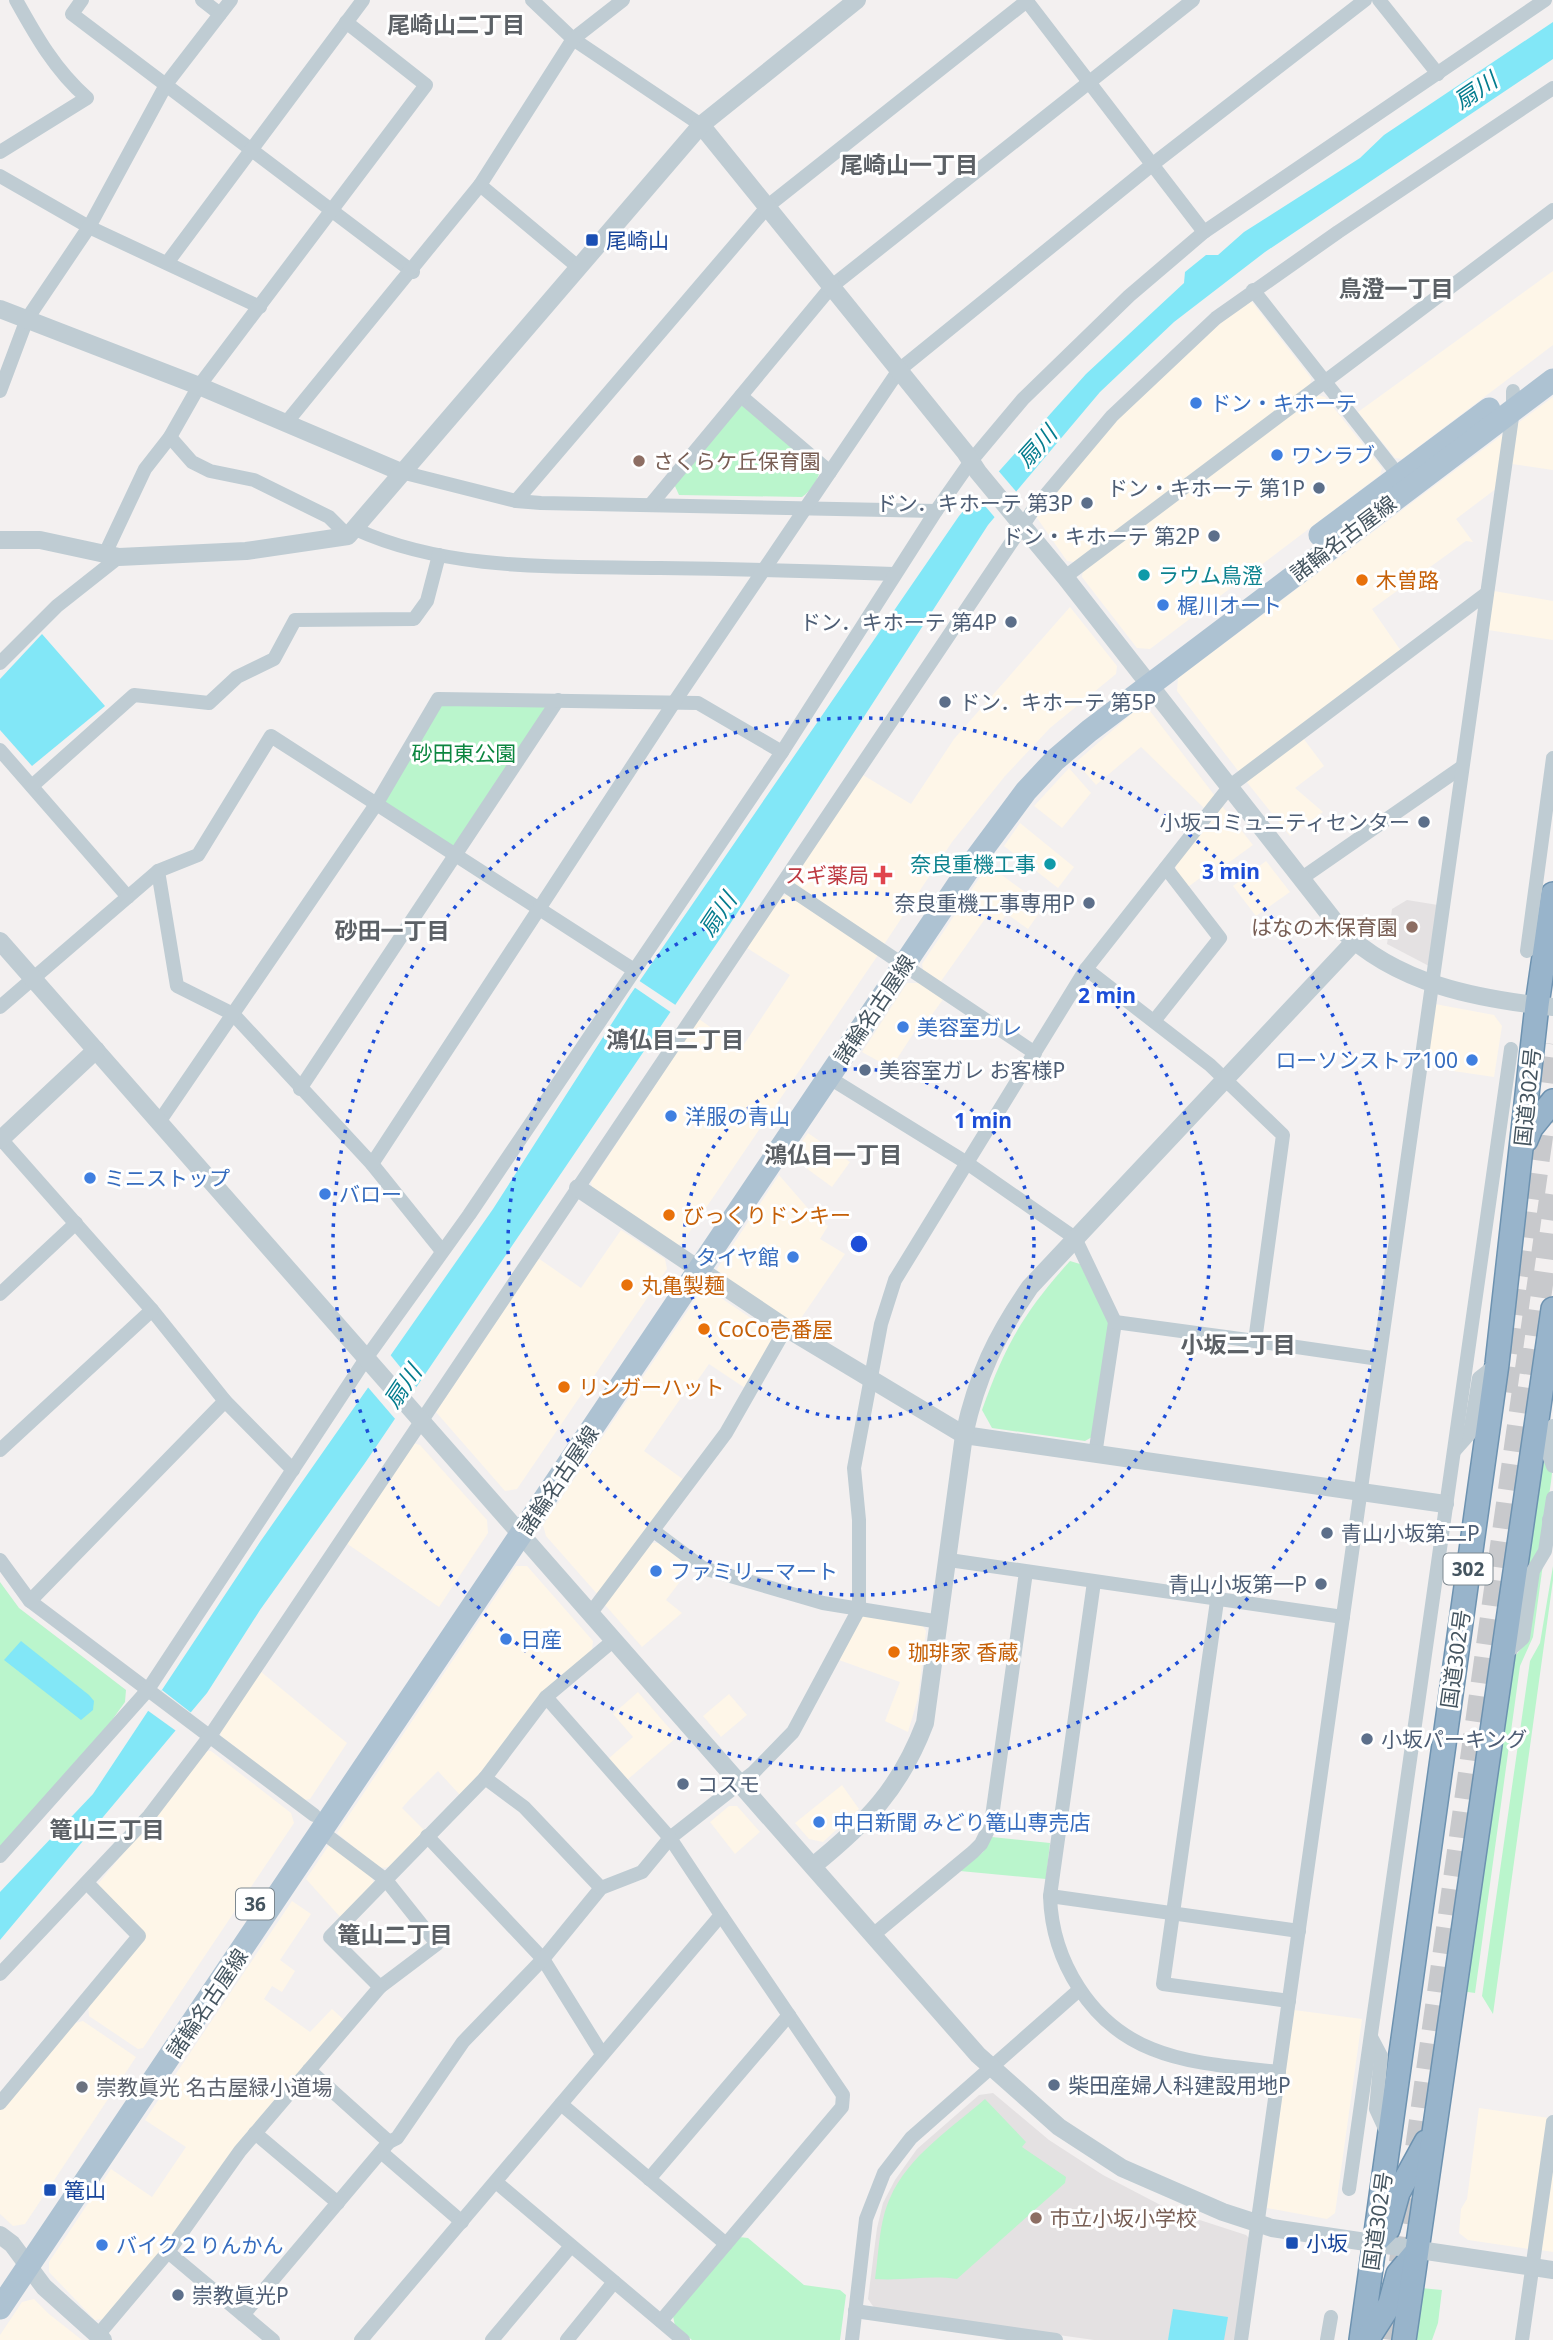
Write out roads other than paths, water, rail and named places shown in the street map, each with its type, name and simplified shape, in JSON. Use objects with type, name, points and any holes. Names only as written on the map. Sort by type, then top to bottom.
[{"type":"highway","name":"国道302号","points":[[1361,2340],[1497,1364],[1521,1152],[1545,1006],[1553,894]]},
{"type":"highway","points":[[1545,1006],[1553,988]]},
{"type":"highway","points":[[1521,1152],[1531,1128],[1553,1101]]},
{"type":"highway","name":"国道302号","points":[[1404,2340],[1541,1374],[1553,1309]]},
{"type":"highway","points":[[1374,2243],[1388,2229],[1398,2193],[1424,2149],[1435,2117]]},
{"type":"highway","points":[[1367,2340],[1390,2304],[1398,2274],[1417,2251]]},
{"type":"main road","name":"諸輪名古屋線","points":[[692,1266],[828,1077],[951,869],[1016,783],[1080,720],[1143,678],[1513,400],[1553,361]]},
{"type":"main road","name":"諸輪名古屋線","points":[[1143,678],[1399,476],[1513,400],[1553,380]]},
{"type":"main road","name":"諸輪名古屋線","points":[[0,2308],[24,2261],[898,962]]},
{"type":"main road","name":"諸輪名古屋線","points":[[0,2287],[24,2261]]},
{"type":"street","points":[[0,152],[87,98],[68,81],[40,44],[16,0]]},
{"type":"street","points":[[82,0],[72,14],[253,148],[412,272]]},
{"type":"street","points":[[202,0],[220,14]]},
{"type":"street","points":[[0,391],[27,319],[89,227],[167,83],[231,0]]},
{"type":"street","points":[[167,263],[363,0]]},
{"type":"street","points":[[532,0],[573,39],[701,125],[769,205],[974,467],[1065,577],[1354,942],[1388,965],[1432,985],[1545,1006]]},
{"type":"street","points":[[286,423],[412,272],[480,185],[573,39],[624,0]]},
{"type":"street","points":[[0,540],[40,540],[112,557],[246,551],[351,532],[701,125],[857,0]]},
{"type":"street","points":[[516,500],[769,205],[1027,0],[1204,232]]},
{"type":"street","points":[[652,503],[832,286],[1193,0]]},
{"type":"street","points":[[372,1164],[675,701],[899,370],[1153,164],[1365,0]]},
{"type":"street","points":[[1379,0],[1438,74]]},
{"type":"street","points":[[0,1856],[152,1694],[293,1470],[372,1363],[442,1251],[782,752],[936,511],[974,467],[1023,399],[1129,296],[1204,232],[1545,0]]},
{"type":"street","points":[[0,663],[57,606],[112,557],[145,469],[170,437],[199,386],[426,85],[346,22]]},
{"type":"street","points":[[0,1974],[88,1884],[149,1816],[210,1736],[417,1414],[578,1188],[783,884],[1019,520],[1033,510],[1087,444],[1144,383],[1216,318],[1253,290],[1553,88]]},
{"type":"street","points":[[0,176],[89,227],[260,307]]},
{"type":"street","points":[[480,185],[578,267]]},
{"type":"street","points":[[1065,577],[1553,210]]},
{"type":"street","points":[[1253,290],[1399,476]]},
{"type":"street","points":[[0,309],[199,386],[401,472],[516,500],[936,511]]},
{"type":"street","points":[[740,396],[830,472]]},
{"type":"street","points":[[1241,2340],[1513,400]]},
{"type":"street","points":[[170,437],[191,462],[210,471],[254,480],[329,517],[351,532],[439,555],[528,566],[766,569],[894,574]]},
{"type":"street","points":[[32,786],[134,695],[209,703],[237,677],[274,659],[295,620],[414,619],[426,601],[439,555]]},
{"type":"street","points":[[243,2315],[385,2147],[397,2138],[463,2042],[543,1959],[601,1888],[642,1872],[670,1838],[740,1782],[793,1732],[859,1609],[859,1520],[854,1468],[881,1324],[895,1280],[1086,969],[1230,786],[1487,593]]},
{"type":"street","points":[[159,1122],[377,803],[438,699],[698,703],[782,752]]},
{"type":"street","points":[[300,1089],[558,700]]},
{"type":"street","points":[[0,1007],[158,871],[198,855],[271,736],[634,970]]},
{"type":"street","points":[[0,750],[128,897]]},
{"type":"street","points":[[1527,951],[1553,758]]},
{"type":"street","points":[[1302,878],[1462,767]]},
{"type":"street","points":[[1154,1021],[1220,938],[1166,868]]},
{"type":"street","points":[[1538,870],[1553,886]]},
{"type":"street","points":[[158,871],[177,986],[233,1014],[372,1164],[442,1251]]},
{"type":"street","points":[[783,884],[1035,1053]]},
{"type":"street","points":[[0,941],[991,2068],[1059,2127],[1122,2168],[1166,2189],[1258,2224],[1339,2240],[1553,2270]]},
{"type":"street","points":[[813,1866],[874,1811],[908,1766],[925,1723],[964,1435],[973,1395],[985,1360],[1004,1325],[1030,1287],[1354,942]]},
{"type":"street","points":[[1086,969],[1225,1078],[1283,1135],[1255,1341]]},
{"type":"street","points":[[1349,2189],[1511,1049]]},
{"type":"street","points":[[96,1050],[0,1139],[152,1310],[225,1401],[293,1470]]},
{"type":"street","points":[[828,1077],[967,1163],[1075,1238],[1115,1322],[1096,1455]]},
{"type":"street","points":[[578,1188],[786,1328],[964,1435],[1445,1504]]},
{"type":"street","points":[[0,1294],[76,1223]]},
{"type":"street","points":[[0,1450],[152,1310]]},
{"type":"street","points":[[1115,1322],[1379,1359]]},
{"type":"street","points":[[590,1614],[726,1433],[786,1328]]},
{"type":"street","points":[[1455,1450],[1470,1433],[1479,1378],[1497,1364]]},
{"type":"street","points":[[1541,1374],[1553,1399]]},
{"type":"street","points":[[30,1601],[225,1401]]},
{"type":"street","points":[[1553,1426],[1549,1455],[1553,1466]]},
{"type":"street","points":[[1501,1657],[1523,1638],[1533,1571],[1545,1552],[1552,1520],[1553,1498]]},
{"type":"street","points":[[654,1532],[703,1568],[822,1602],[940,1622]]},
{"type":"street","points":[[0,1560],[30,1601],[210,1736],[386,1880],[437,1944],[380,1987],[255,2133],[169,2252],[100,2337],[44,2287],[0,2235]]},
{"type":"street","points":[[949,1560],[1217,1601],[1343,1617]]},
{"type":"street","points":[[873,1935],[973,1852],[981,1844],[991,1824],[1026,1572]]},
{"type":"street","points":[[1094,1582],[1050,1896],[1057,1939],[1079,1990],[1096,2010],[1123,2033],[1152,2049],[1194,2061],[1279,2072]]},
{"type":"street","points":[[1217,1601],[1163,1984],[1289,2001]]},
{"type":"street","points":[[380,1987],[330,1937],[485,1778],[546,1698],[614,1640]]},
{"type":"street","points":[[546,1698],[670,1838],[843,2095],[842,2107],[662,2322]]},
{"type":"street","points":[[485,1778],[524,1807],[601,1888]]},
{"type":"street","points":[[427,1836],[543,1959],[602,2054]]},
{"type":"street","points":[[0,2103],[139,1936],[88,1884]]},
{"type":"street","points":[[1050,1896],[1299,1931]]},
{"type":"street","points":[[361,2340],[721,1915]]},
{"type":"street","points":[[852,2340],[866,2219],[884,2173],[911,2138],[1079,1990]]},
{"type":"street","points":[[649,2179],[789,2015]]},
{"type":"street","points":[[1371,2036],[1381,2056],[1376,2109],[1388,2137]]},
{"type":"street","points":[[309,2070],[461,2222]]},
{"type":"street","points":[[561,2104],[726,2244]]},
{"type":"street","points":[[1522,2340],[1553,2128]]},
{"type":"street","points":[[255,2133],[338,2203]]},
{"type":"street","points":[[496,2182],[683,2340]]},
{"type":"street","points":[[492,2340],[571,2246]]},
{"type":"street","points":[[169,2252],[273,2340]]},
{"type":"street","points":[[568,2339],[614,2282]]},
{"type":"street","points":[[855,2311],[1056,2340]]},
{"type":"street","points":[[1327,2340],[1331,2316]]},
{"type":"water","name":"扇川","points":[[1553,22],[1553,59],[1265,252],[1174,322],[1100,392],[988,525],[730,924],[365,1463],[260,1610],[207,1693],[0,1940],[0,1892],[93,1794],[260,1542],[493,1209],[630,995],[959,516],[1086,374],[1184,283],[1185,272],[1206,255],[1218,255],[1244,232],[1360,158],[1384,135]]},
{"type":"water","points":[[42,634],[105,706],[32,766],[0,730],[0,679]]},
{"type":"water","points":[[21,1641],[89,1695],[94,1701],[93,1710],[81,1720],[4,1660]]},
{"type":"water","points":[[1173,2309],[1228,2317],[1224,2340],[1168,2340]]},
{"type":"tunnel","points":[[1504,1392],[1553,1044]]},
{"type":"tunnel","points":[[1391,2340],[1553,1192]]},
{"type":"place","name":"尾崎山","points":[[592,240]]},
{"type":"place","name":"ドン・キホーテ","points":[[1196,403]]},
{"type":"place","name":"ワンラブ","points":[[1277,455]]},
{"type":"place","name":"さくらケ丘保育園","points":[[639,461]]},
{"type":"place","name":"ドン・キホーテ 第1P","points":[[1319,488]]},
{"type":"place","name":"ドン．キホーテ 第3P","points":[[1087,503]]},
{"type":"place","name":"ドン・キホーテ 第2P","points":[[1214,536]]},
{"type":"place","name":"ラウム鳥澄","points":[[1144,575]]},
{"type":"place","name":"木曽路","points":[[1362,580]]},
{"type":"place","name":"梶川オート","points":[[1163,605]]},
{"type":"place","name":"ドン．キホーテ 第4P","points":[[1011,622]]},
{"type":"place","name":"ドン．キホーテ 第5P","points":[[945,702]]},
{"type":"place","name":"小坂コミュニティセンター","points":[[1424,822]]},
{"type":"place","name":"奈良重機工事","points":[[1050,864]]},
{"type":"place","name":"スギ薬局","points":[[883,875]]},
{"type":"place","name":"奈良重機工事専用P","points":[[1089,903]]},
{"type":"place","name":"はなの木保育園","points":[[1412,927]]},
{"type":"place","name":"美容室ガレ","points":[[903,1027]]},
{"type":"place","name":"ローソンストア100","points":[[1472,1060]]},
{"type":"place","name":"美容室ガレ お客様P","points":[[865,1070]]},
{"type":"place","name":"洋服の青山","points":[[671,1116]]},
{"type":"place","name":"ミニストップ","points":[[90,1178]]},
{"type":"place","name":"バロー","points":[[325,1194]]},
{"type":"place","name":"びっくりドンキー","points":[[669,1215]]},
{"type":"place","name":"タイヤ館","points":[[793,1257]]},
{"type":"place","name":"丸亀製麺","points":[[627,1285]]},
{"type":"place","name":"CoCo壱番屋","points":[[704,1329]]},
{"type":"place","name":"リンガーハット","points":[[564,1387]]},
{"type":"place","name":"青山小坂第二P","points":[[1327,1533]]},
{"type":"place","name":"ファミリーマート","points":[[656,1571]]},
{"type":"place","name":"青山小坂第一P","points":[[1321,1584]]},
{"type":"place","name":"日産","points":[[506,1639]]},
{"type":"place","name":"珈琲家 香蔵","points":[[894,1652]]},
{"type":"place","name":"小坂パーキング","points":[[1367,1739]]},
{"type":"place","name":"コスモ","points":[[683,1784]]},
{"type":"place","name":"中日新聞 みどり篭山専売店","points":[[819,1822]]},
{"type":"place","name":"柴田産婦人科建設用地P","points":[[1054,2085]]},
{"type":"place","name":"崇教眞光 名古屋緑小道場","points":[[82,2087]]},
{"type":"place","name":"篭山","points":[[50,2190]]},
{"type":"place","name":"市立小坂小学校","points":[[1036,2218]]},
{"type":"place","name":"小坂","points":[[1292,2243]]},
{"type":"place","name":"バイク２りんかん","points":[[102,2245]]},
{"type":"place","name":"崇教眞光P","points":[[178,2295]]},
{"type":"district","name":"尾崎山二丁目","points":[[456,24]]},
{"type":"district","name":"尾崎山一丁目","points":[[909,164]]},
{"type":"district","name":"鳥澄一丁目","points":[[1396,288]]},
{"type":"district","name":"砂田一丁目","points":[[392,930]]},
{"type":"district","name":"鴻仏目二丁目","points":[[675,1039]]},
{"type":"district","name":"鴻仏目一丁目","points":[[833,1154]]},
{"type":"district","name":"小坂二丁目","points":[[1238,1344]]},
{"type":"district","name":"篭山三丁目","points":[[107,1829]]},
{"type":"district","name":"篭山二丁目","points":[[395,1934]]},
{"type":"park label","name":"砂田東公園","points":[[464,753]]}]
